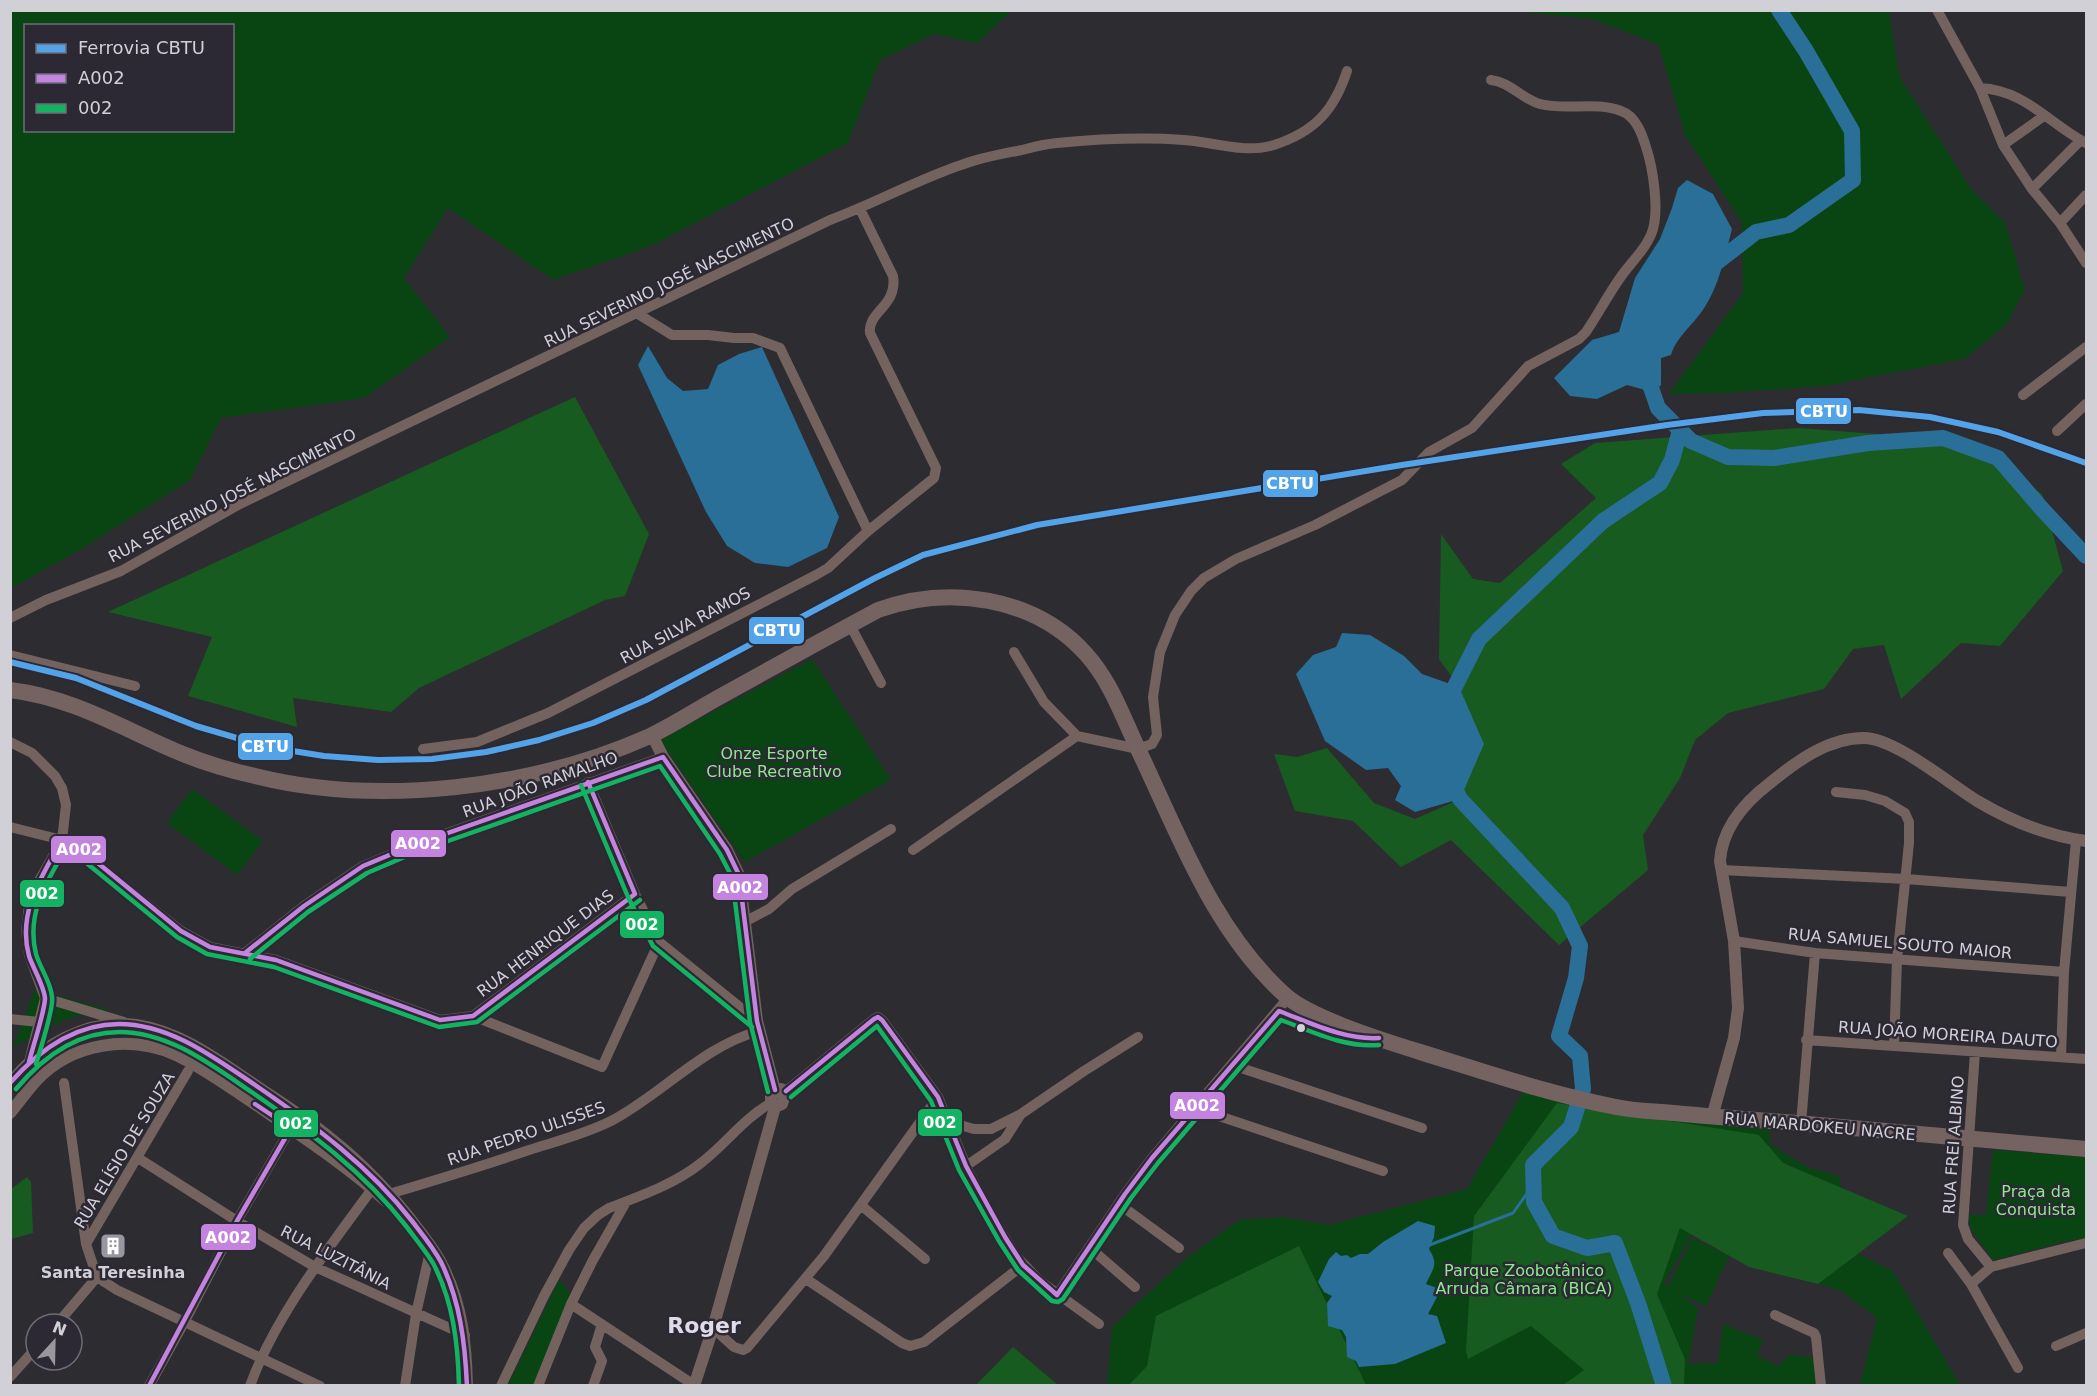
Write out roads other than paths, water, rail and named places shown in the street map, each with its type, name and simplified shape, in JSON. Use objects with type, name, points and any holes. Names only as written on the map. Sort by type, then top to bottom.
[{"type":"main road","name":"RUA MARDOKEU NACRE","points":[[10,690],[67,702],[198,760],[256,777],[317,787],[385,791],[450,788],[513,779],[572,765],[652,735],[850,625],[878,610],[902,601],[958,597],[999,602],[1038,617],[1070,638],[1100,672],[1118,700],[1138,749],[1202,886],[1222,922],[1253,962],[1288,998],[1324,1017],[1400,1046],[1556,1093],[1619,1108],[2086,1149]]},
{"type":"street","points":[[1937,10],[1980,88],[2003,145],[2032,189],[2085,258]]},
{"type":"street","name":"RUA SEVERINO JOSÉ NASCIMENTO","points":[[10,618],[54,596],[121,571],[240,504],[809,230],[911,185],[990,156],[1055,143],[1163,139],[1187,140],[1245,149],[1272,146],[1296,136],[1325,115],[1342,86],[1347,71]]},
{"type":"street","points":[[1014,652],[1044,702],[1077,736],[1138,749],[1152,744],[1156,739],[1153,697],[1155,676],[1167,632],[1175,615],[1197,584],[1220,567],[1315,525],[1402,480],[1429,452],[1472,428],[1528,366],[1570,344],[1586,332],[1619,279],[1651,235],[1655,218],[1655,197],[1649,159],[1641,134],[1629,115],[1608,108],[1541,104],[1530,100],[1500,81],[1491,80]]},
{"type":"street","points":[[1980,88],[1994,89],[2020,98],[2084,141],[2032,189]]},
{"type":"street","points":[[2003,145],[2044,116]]},
{"type":"street","points":[[2060,223],[2086,195]]},
{"type":"street","name":"RUA SILVA RAMOS","points":[[423,749],[477,742],[548,713],[828,568],[868,531],[934,478],[936,468],[870,333],[869,327],[892,296],[894,284],[893,276],[860,209]]},
{"type":"street","points":[[638,314],[672,335],[708,334],[753,338],[780,348],[868,531]]},
{"type":"street","points":[[2023,395],[2086,347]]},
{"type":"street","points":[[2057,431],[2086,404]]},
{"type":"street","points":[[850,625],[881,683]]},
{"type":"street","points":[[10,654],[135,686]]},
{"type":"street","points":[[571,1304],[694,1385],[713,1328],[777,1098],[758,1026],[742,886],[735,863],[663,757],[652,735]]},
{"type":"street","points":[[913,850],[1077,736]]},
{"type":"street","points":[[1712,1117],[1737,1023],[1734,941],[1721,870],[1721,849],[1724,838],[1739,813],[1753,796],[1798,761],[1821,749],[1851,739],[1866,738],[1889,745],[1980,803],[2012,820],[2043,832],[2081,840],[2071,892],[2064,972],[2061,1057]]},
{"type":"street","points":[[10,742],[32,753],[55,776],[62,788],[66,805],[62,840],[35,888],[29,905],[27,922],[29,955],[45,998],[29,1062]]},
{"type":"street","name":"RUA JOÃO RAMALHO","points":[[245,953],[304,906],[363,866],[411,846],[663,757]]},
{"type":"street","points":[[588,782],[635,894],[659,942],[758,1026]]},
{"type":"street","points":[[1836,792],[1865,795],[1891,804],[1905,813],[1909,822],[1910,833],[1897,960],[1894,1046]]},
{"type":"street","points":[[10,827],[62,840],[87,855],[173,925],[210,947],[276,960],[440,1020],[473,1016],[602,1067],[659,942]]},
{"type":"street","points":[[746,921],[769,909],[792,890],[891,829]]},
{"type":"street","points":[[1721,870],[1906,879],[2071,892]]},
{"type":"street","name":"RUA HENRIQUE DIAS","points":[[473,1016],[635,894]]},
{"type":"street","name":"RUA SAMUEL SOUTO MAIOR","points":[[1734,941],[1815,953],[2064,972]]},
{"type":"street","points":[[1801,1124],[1806,1040],[1815,953]]},
{"type":"street","points":[[45,998],[166,1033],[186,1041],[212,1056],[330,1137],[389,1194],[429,1244],[444,1267],[465,1335],[467,1386]]},
{"type":"street","points":[[1057,1294],[1152,1158],[1288,998]]},
{"type":"street","points":[[501,1386],[544,1296],[584,1228],[598,1215],[684,1175],[710,1156],[744,1120],[777,1098],[873,1018],[878,1017],[938,1097],[966,1166],[994,1219],[1023,1265],[1057,1294],[1099,1324]]},
{"type":"street","points":[[10,1019],[39,1022]]},
{"type":"street","points":[[10,1084],[29,1062],[48,1047],[69,1035],[110,1025],[133,1025]]},
{"type":"street","name":"RUA PEDRO ULISSES","points":[[389,1194],[503,1159],[609,1122],[629,1111],[712,1053],[758,1026]]},
{"type":"street","points":[[949,1122],[974,1129],[991,1129],[1022,1114],[1138,1037]]},
{"type":"street","name":"RUA JOÃO MOREIRA DAUTO","points":[[1806,1040],[2086,1059]]},
{"type":"street","points":[[10,1113],[37,1080],[66,1058],[85,1050],[126,1044],[157,1048],[176,1055],[206,1072],[329,1154],[372,1189],[429,1244]]},
{"type":"street","name":"RUA FREI ALBINO","points":[[1975,1052],[1963,1225],[1968,1239],[1990,1267]]},
{"type":"street","points":[[1232,1065],[1422,1128]]},
{"type":"street","name":"RUA ELÍSIO DE SOUZA","points":[[86,1244],[188,1071]]},
{"type":"street","points":[[64,1083],[86,1244],[97,1277],[117,1290],[320,1386]]},
{"type":"street","points":[[713,1328],[734,1347],[743,1350],[747,1348],[806,1279],[862,1206],[938,1097]]},
{"type":"street","points":[[1194,1108],[1383,1171]]},
{"type":"street","points":[[966,1166],[1005,1139],[1022,1114]]},
{"type":"street","points":[[149,1386],[237,1221],[291,1128]]},
{"type":"street","name":"RUA LUZITÂNIA","points":[[138,1158],[315,1267],[465,1335]]},
{"type":"street","points":[[250,1386],[260,1358],[315,1267],[372,1189]]},
{"type":"street","points":[[538,1386],[571,1304],[626,1202]]},
{"type":"street","points":[[1119,1204],[1179,1248]]},
{"type":"street","points":[[862,1206],[925,1259]]},
{"type":"street","points":[[1971,1284],[1990,1267],[2086,1243]]},
{"type":"street","points":[[405,1386],[429,1244]]},
{"type":"street","points":[[1089,1247],[1135,1287]]},
{"type":"street","points":[[1948,1252],[1971,1284],[2018,1368]]},
{"type":"street","points":[[806,1279],[902,1343],[910,1346],[924,1342],[1023,1265]]},
{"type":"street","points":[[67,1312],[97,1277]]},
{"type":"street","points":[[1775,1315],[1814,1333],[1821,1386]]},
{"type":"street","points":[[593,1386],[602,1360],[595,1347],[603,1324]]},
{"type":"street","points":[[2056,1346],[2086,1333]]},
{"type":"street","points":[[10,1377],[24,1361]]},
{"type":"water","points":[[1687,180],[1713,194],[1732,229],[1722,268],[1711,296],[1678,341],[1671,355],[1661,358],[1661,385],[1648,397],[1645,390],[1627,385],[1597,399],[1570,396],[1554,378],[1592,340],[1619,332],[1635,278],[1660,239],[1678,188]]},
{"type":"water","points":[[648,346],[667,378],[683,391],[708,389],[718,365],[739,354],[762,347],[839,517],[827,548],[788,567],[755,563],[727,546],[706,512],[638,365]]},
{"type":"water","points":[[1342,633],[1370,635],[1404,656],[1422,674],[1459,687],[1484,744],[1460,799],[1415,812],[1395,800],[1401,786],[1388,768],[1366,770],[1325,741],[1296,674],[1313,655],[1336,647]]},
{"type":"water","points":[[1418,1221],[1435,1226],[1434,1237],[1429,1249],[1434,1259],[1434,1266],[1426,1284],[1437,1288],[1437,1297],[1428,1314],[1437,1316],[1446,1343],[1395,1364],[1359,1367],[1356,1361],[1347,1357],[1346,1337],[1342,1330],[1328,1326],[1327,1303],[1332,1296],[1324,1292],[1318,1282],[1329,1259],[1336,1252],[1341,1256],[1347,1255],[1351,1258],[1360,1254],[1368,1254]]},
{"type":"waterway","points":[[1710,270],[1756,232],[1789,225],[1853,180],[1852,131],[1806,51],[1779,10]]},
{"type":"waterway","points":[[1649,371],[1647,376],[1658,408],[1691,441],[1728,457],[1774,458],[1868,443],[1943,438],[1998,458],[2086,556]]},
{"type":"waterway","points":[[1445,706],[1479,639],[1603,521],[1660,483],[1672,460],[1680,430]]},
{"type":"waterway","points":[[1451,780],[1460,799],[1562,908],[1580,946],[1576,978],[1559,1036],[1580,1056],[1583,1089],[1571,1127],[1533,1165],[1534,1202],[1553,1236],[1587,1248],[1615,1243],[1638,1303],[1664,1386]]},
{"type":"waterway","points":[[1427,1246],[1513,1213],[1533,1185]]},
{"type":"rail line","name":"CBTU","points":[[10,662],[76,678],[196,726],[268,747],[324,756],[378,760],[432,759],[486,752],[539,740],[593,723],[646,700],[875,578],[923,555],[1037,525],[1402,465],[1667,425],[1763,413],[1859,410],[1930,417],[1998,432],[2086,463]]},
{"type":"place","name":"Santa Teresinha","points":[[113,1246]]},
{"type":"district","name":"Roger","points":[[704,1325]]},
{"type":"park label","name":"Onze Esporte Clube Recreativo","points":[[774,762]]},
{"type":"park label","name":"Praça da Conquista","points":[[2036,1200]]},
{"type":"park label","name":"Parque Zoobotânico Arruda Câmara (BICA)","points":[[1524,1279]]}]
